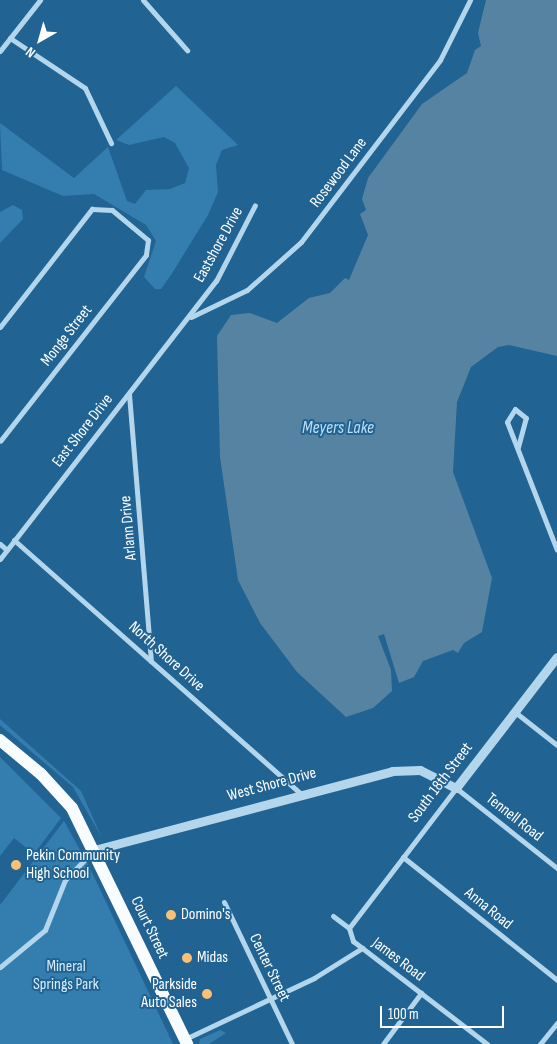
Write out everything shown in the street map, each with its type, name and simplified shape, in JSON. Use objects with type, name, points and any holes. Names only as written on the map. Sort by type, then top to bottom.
[{"type":"main road","name":"Court Street","points":[[0,740],[61,794],[94,850],[186,1042]]},
{"type":"street","points":[[0,51],[40,0]]},
{"type":"street","points":[[143,0],[187,50]]},
{"type":"street","name":"Rosewood Lane","points":[[187,320],[247,290],[301,242],[440,60],[470,0]]},
{"type":"street","points":[[10,38],[85,88],[111,143]]},
{"type":"street","name":"Eastshore Drive","points":[[187,320],[227,262],[255,205]]},
{"type":"street","name":"Monge Street","points":[[0,327],[96,207],[116,212],[149,245],[0,441]]},
{"type":"street","name":"East Shore Drive","points":[[0,559],[187,320]]},
{"type":"street","name":"Arlann Drive","points":[[129,394],[151,661]]},
{"type":"street","points":[[518,448],[526,418],[515,409],[507,422],[557,550]]},
{"type":"street","name":"North Shore Drive","points":[[14,540],[300,793]]},
{"type":"street","points":[[0,544],[7,550]]},
{"type":"street","name":"South 18th Street","points":[[349,928],[557,657]]},
{"type":"street","points":[[515,712],[557,745]]},
{"type":"street","name":"West Shore Drive","points":[[94,850],[300,793],[406,769],[433,774],[456,788]]},
{"type":"street","name":"Tennell Road","points":[[456,788],[557,868]]},
{"type":"street","points":[[0,967],[45,930],[65,880],[94,850]]},
{"type":"street","name":"Anna Road","points":[[403,857],[557,980]]},
{"type":"street","name":"Center Street","points":[[224,902],[292,1044]]},
{"type":"street","points":[[333,916],[349,928]]},
{"type":"street","name":"James Road","points":[[349,928],[350,938],[487,1044]]},
{"type":"street","points":[[186,1042],[270,999],[362,948]]},
{"type":"street","points":[[383,1044],[421,993]]},
{"type":"street","points":[[540,1044],[557,1023]]},
{"type":"green space","points":[[176,86],[238,145],[222,150],[216,165],[218,192],[208,215],[161,289],[155,289],[144,277],[156,241],[146,225],[94,194],[63,196],[2,170],[0,123],[74,178],[108,147],[127,201],[135,204],[146,190],[170,189],[185,183],[189,168],[175,143],[164,137],[129,145],[116,140]]},
{"type":"green space","points":[[13,205],[22,210],[23,219],[0,243],[0,212]]},
{"type":"green space","points":[[0,719],[81,791],[102,838],[73,787],[0,725]]},
{"type":"green space","name":"Pekin Community High School","points":[[0,757],[61,818],[34,854],[14,838],[0,856]]},
{"type":"green space","name":"Mineral Springs Park","points":[[64,821],[89,866],[173,1044],[0,1044],[0,905]]},
{"type":"green space","points":[[220,1030],[226,1033],[209,1044],[199,1044],[200,1039]]},
{"type":"water","name":"Meyers Lake","points":[[486,0],[557,0],[557,356],[509,345],[498,347],[471,367],[457,402],[453,472],[492,578],[482,632],[464,643],[458,653],[453,650],[423,661],[414,677],[399,683],[384,634],[378,636],[391,670],[392,691],[373,708],[346,717],[297,672],[260,623],[238,580],[220,457],[217,336],[231,315],[250,313],[277,323],[309,298],[330,293],[345,278],[349,280],[368,235],[360,214],[366,210],[362,199],[368,178],[422,104],[467,73],[475,50],[481,46],[478,33]]},
{"type":"place","name":"Pekin Community High School","points":[[16,865]]},
{"type":"place","name":"Domino's","points":[[171,915]]},
{"type":"place","name":"Midas","points":[[187,958]]},
{"type":"place","name":"Parkside Auto Sales","points":[[207,994]]}]
